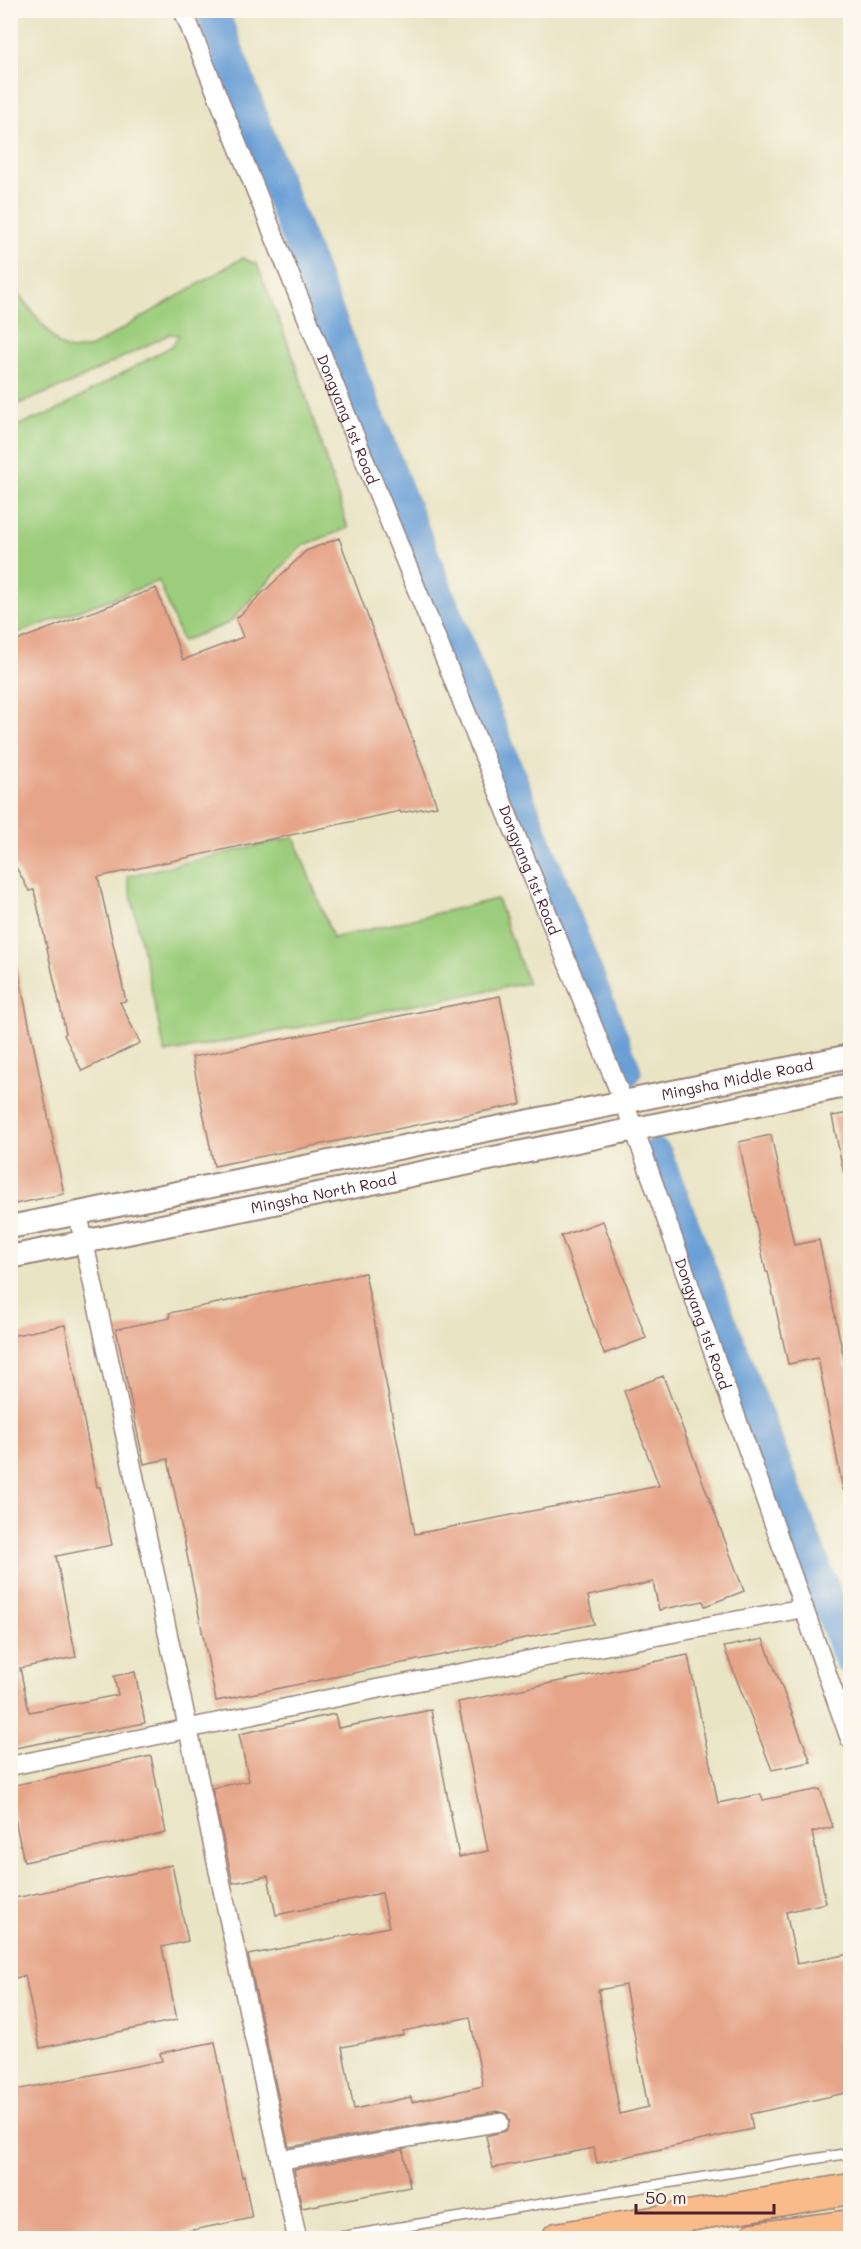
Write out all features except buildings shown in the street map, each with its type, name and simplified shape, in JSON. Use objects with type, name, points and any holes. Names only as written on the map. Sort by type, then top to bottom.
[{"type":"highway","points":[[557,2238],[850,2189]]},
{"type":"highway","points":[[754,2238],[816,2233],[850,2224]]},
{"type":"street","name":"Dongyang 1st Road","points":[[183,10],[634,1128],[850,1739]]},
{"type":"street","name":"Mingsha Middle Road","points":[[624,1103],[850,1056]]},
{"type":"street","name":"Mingsha Middle Road","points":[[634,1128],[850,1085]]},
{"type":"street","name":"Mingsha North Road","points":[[10,1227],[624,1103]]},
{"type":"street","name":"Mingsha North Road","points":[[10,1257],[634,1128]]},
{"type":"street","points":[[78,1214],[297,2238]]},
{"type":"street","points":[[10,1766],[376,1689],[804,1608]]},
{"type":"street","points":[[280,2160],[499,2122]]},
{"type":"street","points":[[816,2233],[850,2232]]},
{"type":"lane","points":[[334,2238],[850,2153]]},
{"type":"green space","points":[[242,258],[257,264],[294,359],[348,528],[302,546],[229,623],[182,641],[159,581],[11,636],[11,428],[53,412],[172,346],[179,335],[170,334],[69,384],[11,407],[11,285],[59,345],[71,350],[92,347]]},
{"type":"green space","points":[[294,837],[333,938],[497,899],[528,983],[165,1053],[127,876]]},
{"type":"waterway","points":[[212,10],[276,182],[625,1071]]},
{"type":"waterway","points":[[656,1155],[850,1659]]}]
